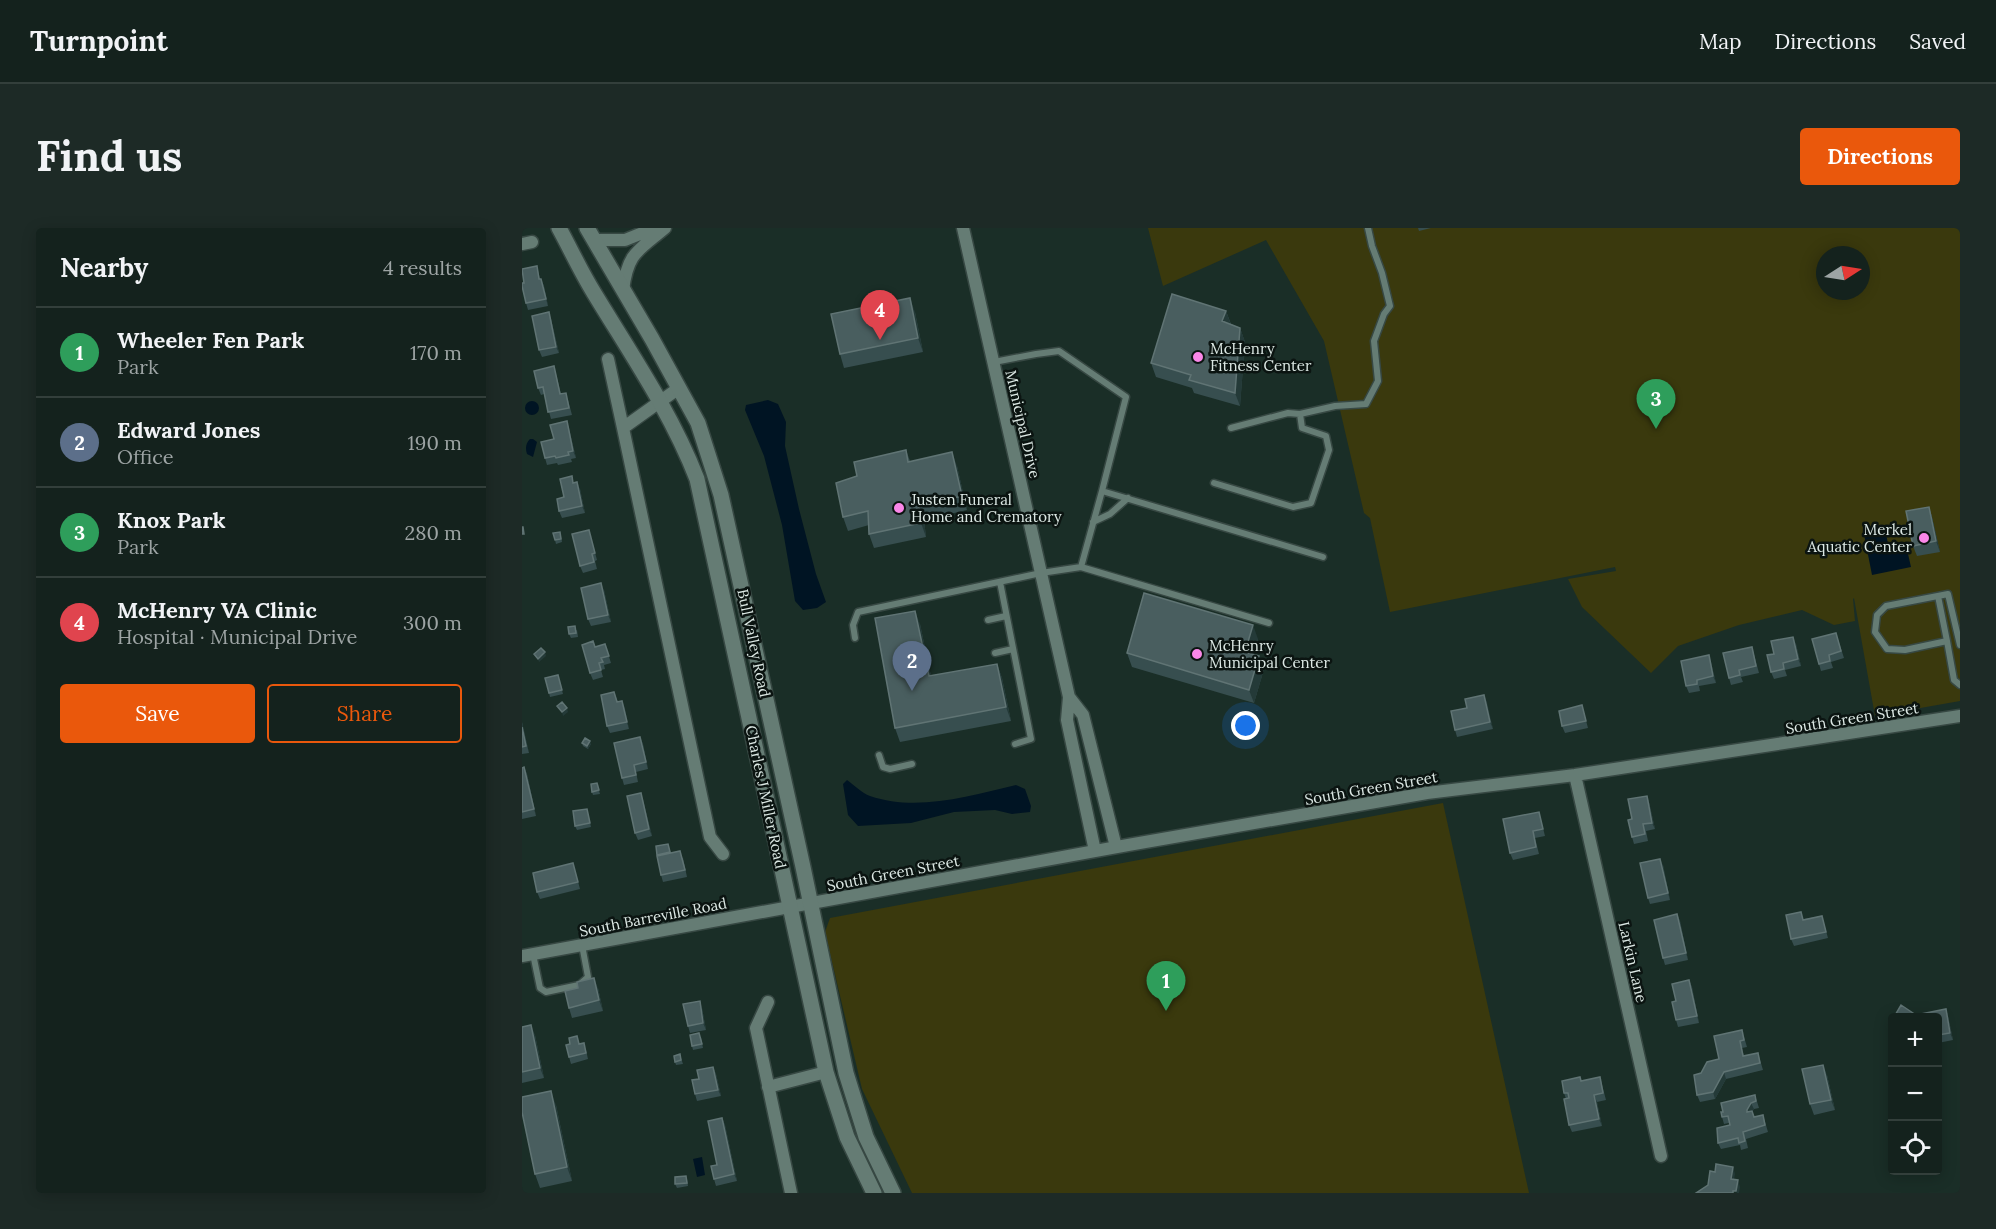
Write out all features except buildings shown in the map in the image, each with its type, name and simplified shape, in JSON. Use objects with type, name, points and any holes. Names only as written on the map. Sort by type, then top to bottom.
[{"type":"street","points":[[559,228],[592,290],[661,400]]},
{"type":"street","points":[[590,234],[625,240],[655,228]]},
{"type":"street","points":[[623,290],[627,269],[633,256],[644,243],[665,228]]},
{"type":"street","name":"Municipal Drive","points":[[963,228],[1069,697],[1067,720],[1095,851]]},
{"type":"street","name":"Bull Valley Road","points":[[590,234],[698,423],[721,495],[811,904]]},
{"type":"street","points":[[608,359],[710,837],[723,854]]},
{"type":"street","points":[[623,428],[679,387]]},
{"type":"street","name":"Charles J Miller Road","points":[[661,400],[683,442],[697,478],[826,1072],[847,1137],[874,1193]]},
{"type":"street","name":"Municipal Drive","points":[[1069,697],[1083,715],[1116,847]]},
{"type":"street","name":"South Green Street","points":[[790,908],[1116,847],[1427,793],[1575,775],[1960,716]]},
{"type":"street","name":"Larkin Lane","points":[[1575,775],[1661,1156]]},
{"type":"street","points":[[811,904],[846,1073],[866,1137],[893,1193]]},
{"type":"street","name":"South Barreville Road","points":[[528,955],[790,908]]},
{"type":"street","points":[[768,1002],[756,1028],[791,1193]]},
{"type":"street","points":[[768,1088],[826,1072]]},
{"type":"lane","points":[[1231,428],[1288,413],[1300,414],[1335,406],[1366,404],[1378,381],[1374,341],[1384,314],[1390,306],[1368,228]]},
{"type":"lane","points":[[993,363],[1059,351],[1126,397],[1081,567]]},
{"type":"lane","points":[[1214,483],[1293,507],[1311,503],[1329,450],[1326,436],[1302,428],[1300,414]]},
{"type":"lane","points":[[1102,490],[1323,556]]},
{"type":"lane","points":[[1093,522],[1110,514],[1128,498]]},
{"type":"lane","points":[[855,638],[853,624],[858,612],[1041,573],[1081,567],[1269,623]]},
{"type":"lane","points":[[1000,582],[1031,739],[1015,744]]},
{"type":"lane","points":[[1947,641],[1905,650],[1887,650],[1875,632],[1877,615],[1886,606],[1948,594],[1960,645]]},
{"type":"lane","points":[[1938,596],[1954,680],[1960,686]]},
{"type":"lane","points":[[988,620],[1006,616]]},
{"type":"lane","points":[[995,653],[1013,649]]},
{"type":"lane","points":[[879,755],[883,767],[890,769],[912,764]]},
{"type":"lane","points":[[528,955],[540,988],[546,992],[579,985],[588,977],[582,945]]},
{"type":"shaded area","points":[[1148,228],[1960,228],[1960,701],[1875,716],[1854,598],[1855,621],[1834,625],[1802,610],[1739,625],[1678,646],[1651,673],[1582,607],[1568,579],[1616,571],[1615,567],[1390,612],[1370,518],[1364,513],[1324,341],[1266,240],[1163,286]]},
{"type":"shaded area","points":[[1443,803],[1529,1193],[912,1193],[862,1089],[825,932],[830,918]]},
{"type":"water","points":[[768,400],[778,404],[786,422],[785,446],[799,509],[826,602],[817,608],[803,610],[795,601],[782,525],[764,456],[745,410],[746,405]]},
{"type":"water","points":[[532,401],[537,403],[539,408],[537,413],[532,415],[527,413],[525,408],[527,403]]},
{"type":"water","points":[[530,439],[537,442],[533,457],[526,452]]},
{"type":"water","points":[[1884,525],[1889,548],[1906,545],[1911,567],[1872,575],[1863,529]]},
{"type":"water","points":[[847,780],[870,796],[906,803],[943,801],[1016,785],[1025,789],[1031,806],[1030,812],[1012,814],[995,810],[954,812],[911,823],[858,826],[848,815],[843,784]]},
{"type":"water","points":[[702,1157],[705,1175],[697,1177],[693,1159]]},
{"type":"place","name":"McHenry VA Clinic","points":[[880,340]]},
{"type":"place","name":"McHenry Fitness Center","points":[[1198,357]]},
{"type":"place","name":"Knox Park","points":[[1656,429]]},
{"type":"place","name":"Justen Funeral Home and Crematory","points":[[899,508]]},
{"type":"place","name":"Merkel Aquatic Center","points":[[1924,538]]},
{"type":"place","name":"McHenry Municipal Center","points":[[1197,654]]},
{"type":"place","name":"Edward Jones","points":[[912,691]]},
{"type":"place","name":"Wheeler Fen Park","points":[[1166,1011]]}]
